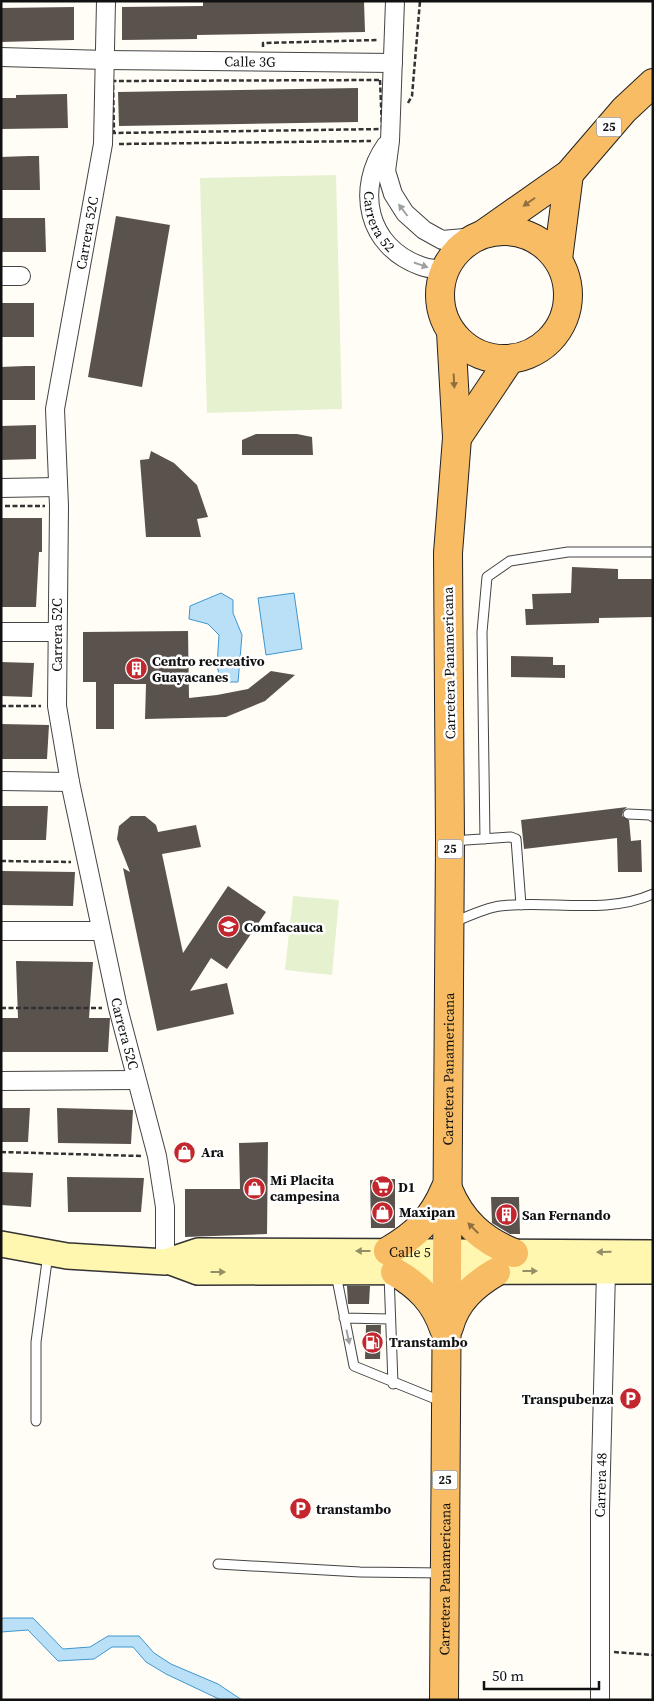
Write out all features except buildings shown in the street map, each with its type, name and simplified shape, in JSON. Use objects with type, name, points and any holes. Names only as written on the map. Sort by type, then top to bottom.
[{"type":"highway","name":"25","points":[[480,235],[569,174],[613,123],[653,83]]},
{"type":"highway","points":[[558,259],[569,174]]},
{"type":"highway","points":[[505,230],[526,234],[544,244],[558,259],[567,276],[569,295],[566,314],[558,331],[545,345],[528,355],[510,359],[476,354],[451,332],[442,313],[439,291],[444,270],[462,245],[480,235],[505,230]]},
{"type":"highway","name":"Carretera Panamericana","points":[[444,1700],[450,924],[448,553],[457,438],[451,332]]},
{"type":"highway","name":"Carretera Panamericana","points":[[457,438],[510,359]]},
{"type":"highway","points":[[446,1338],[452,1317],[462,1298],[505,1262],[487,1240],[465,1220],[454,1204],[447,1185]]},
{"type":"highway","points":[[446,1338],[440,1317],[429,1298],[391,1265],[408,1240],[425,1225],[438,1206],[447,1185]]},
{"type":"main road","name":"Calle 5","points":[[1,1244],[48,1253],[168,1262],[198,1272],[335,1272],[391,1265],[446,1262],[505,1262],[653,1253]]},
{"type":"main road","name":"Calle 5","points":[[168,1262],[198,1251],[391,1265]]},
{"type":"main road","name":"Calle 5","points":[[505,1262],[606,1271],[653,1271]]},
{"type":"street","name":"Carrera 52C","points":[[106,1],[108,138],[55,409],[58,488],[57,706],[70,782],[118,1008],[157,1156],[165,1207],[168,1262]]},
{"type":"street","name":"Carrera 52","points":[[395,1],[386,171],[393,194],[405,213],[424,230],[442,240],[480,235]]},
{"type":"street","name":"Calle 3G","points":[[1,56],[106,60],[393,63]]},
{"type":"street","name":"Carrera 52","points":[[387,128],[369,180],[368,202],[374,224],[385,242],[402,257],[422,267],[444,270]]},
{"type":"street","points":[[1,276],[21,276]]},
{"type":"street","points":[[1,488],[58,488]]},
{"type":"street","points":[[1,632],[56,632]]},
{"type":"street","points":[[1,781],[70,782]]},
{"type":"street","points":[[1,931],[101,930]]},
{"type":"street","points":[[1,1081],[136,1080]]},
{"type":"street","name":"Carrera 48","points":[[600,1700],[600,1509],[606,1271]]},
{"type":"lane","points":[[485,839],[482,632],[487,577],[510,561],[568,552],[653,552]]},
{"type":"lane","points":[[628,814],[650,814],[653,817]]},
{"type":"lane","points":[[450,841],[511,837],[516,839],[521,905]]},
{"type":"lane","points":[[450,924],[498,906],[597,905],[641,899],[653,894]]},
{"type":"lane","points":[[36,1421],[36,1342],[48,1253]]},
{"type":"lane","points":[[391,1265],[390,1319],[393,1384]]},
{"type":"lane","points":[[335,1272],[354,1366],[393,1384],[446,1403]]},
{"type":"lane","points":[[344,1318],[390,1319]]},
{"type":"lane","points":[[218,1564],[360,1572],[445,1574]]},
{"type":"path","points":[[108,138],[387,128],[406,108],[412,96],[420,1]]},
{"type":"path","points":[[113,81],[380,80]]},
{"type":"path","points":[[108,138],[387,128]]},
{"type":"path","points":[[1,506],[58,506]]},
{"type":"path","points":[[1,706],[57,706]]},
{"type":"path","points":[[1,861],[88,862]]},
{"type":"path","points":[[1,1008],[118,1008]]},
{"type":"path","points":[[1,1152],[157,1156]]},
{"type":"path","points":[[600,1651],[653,1655]]},
{"type":"green space","points":[[336,175],[342,409],[207,413],[200,178]]},
{"type":"green space","points":[[293,896],[339,900],[332,975],[285,970]]},
{"type":"water","points":[[221,593],[233,600],[233,613],[242,635],[238,682],[221,682],[217,666],[219,635],[208,624],[189,619],[190,606]]},
{"type":"water","points":[[294,593],[302,649],[266,655],[258,598]]},
{"type":"water","points":[[33,1618],[63,1649],[90,1647],[108,1636],[139,1636],[154,1653],[171,1664],[218,1684],[242,1700],[221,1700],[166,1674],[146,1662],[133,1647],[112,1647],[94,1659],[58,1661],[28,1630],[1,1632],[1,1619]]},
{"type":"place","name":"Centro recreativo Guayacanes","points":[[136,669]]},
{"type":"place","name":"Comfacauca","points":[[228,927]]},
{"type":"place","name":"Ara","points":[[185,1152]]},
{"type":"place","name":"D1","points":[[382,1187]]},
{"type":"place","name":"Mi Placita campesina","points":[[254,1188]]},
{"type":"place","name":"Maxipan","points":[[383,1212]]},
{"type":"place","name":"San Fernando","points":[[506,1215]]},
{"type":"place","name":"Transtambo","points":[[373,1342]]},
{"type":"place","name":"Transpubenza","points":[[630,1399]]},
{"type":"place","name":"transtambo","points":[[300,1509]]}]
